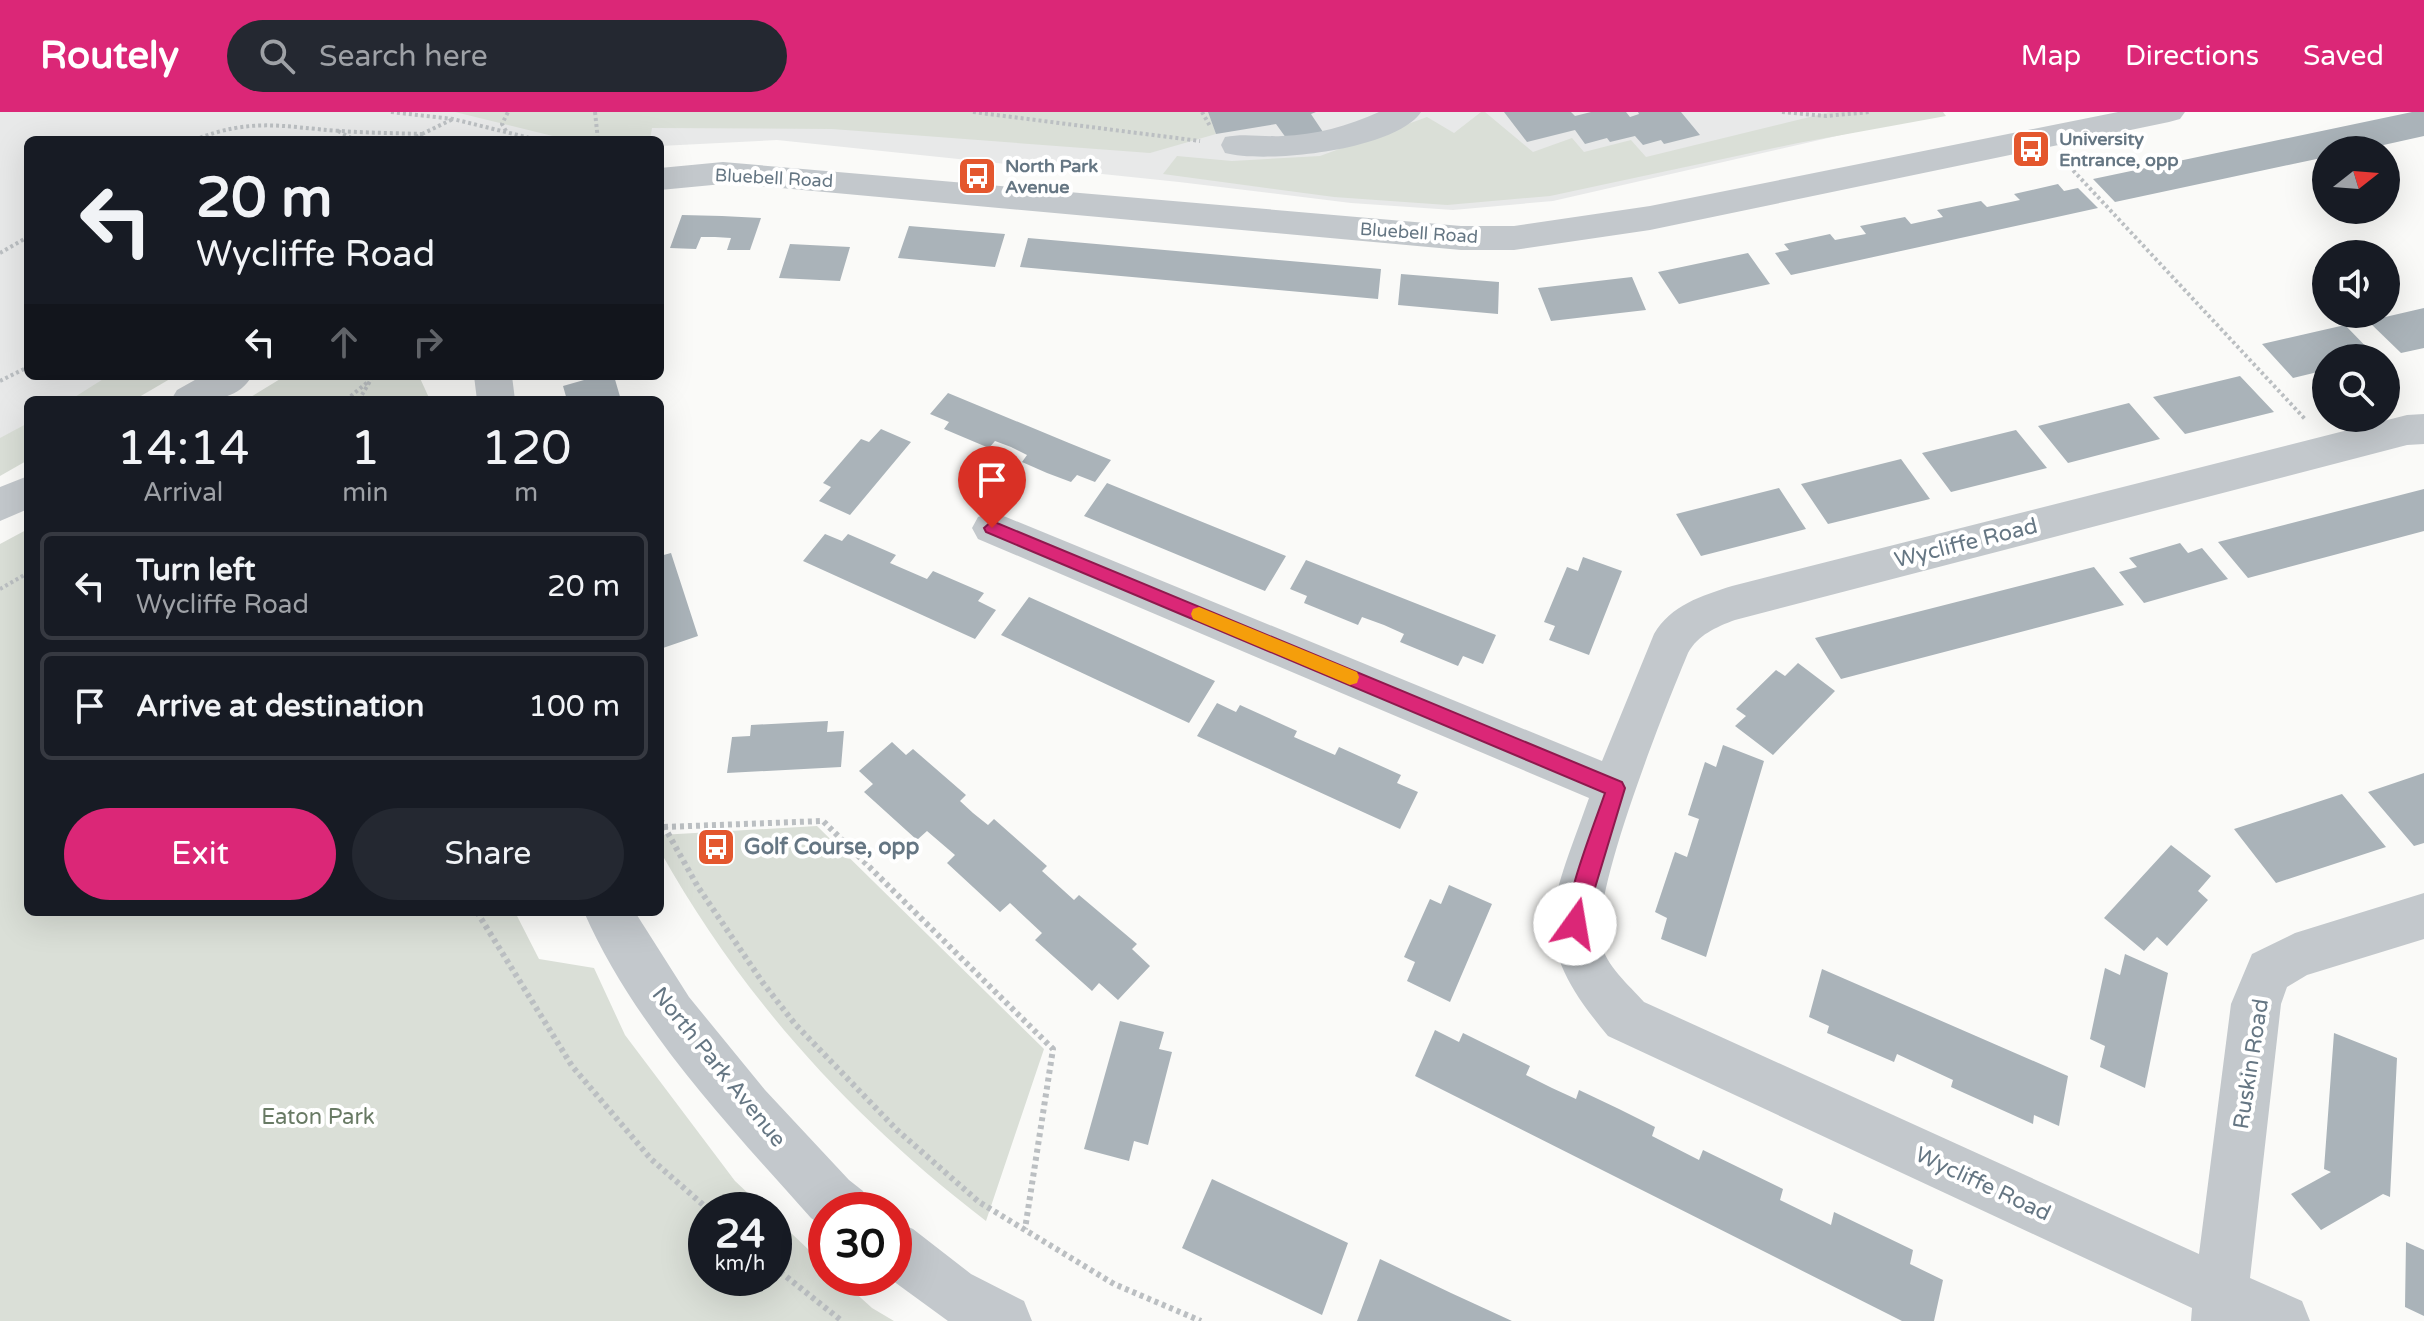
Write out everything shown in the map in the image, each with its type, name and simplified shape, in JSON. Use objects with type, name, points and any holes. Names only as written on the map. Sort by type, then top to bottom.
[{"type":"street","points":[[1237,145],[1277,148],[1310,144],[1359,132],[1405,112]]},
{"type":"street","name":"Bluebell Road","points":[[664,179],[723,173],[758,175],[1461,238],[1514,238],[1650,218],[2169,112]]},
{"type":"street","points":[[197,396],[226,380]]},
{"type":"street","name":"Wycliffe Road","points":[[2282,1321],[2220,1307],[1626,1019],[1586,972],[1575,924],[1616,788],[1670,644],[1677,632],[1706,612],[2407,430],[2424,429]]},
{"type":"street","points":[[0,505],[24,493]]},
{"type":"street","points":[[992,528],[1616,788]]},
{"type":"street","name":"North Park Avenue","points":[[610,916],[671,1014],[747,1108],[824,1192]]},
{"type":"street","name":"Ruskin Road","points":[[2220,1307],[2256,1004],[2269,971],[2295,956],[2424,916]]},
{"type":"street","points":[[912,1262],[952,1293],[1004,1321]]},
{"type":"path","points":[[391,112],[453,119],[522,136]]},
{"type":"path","points":[[507,132],[502,124],[508,112]]},
{"type":"path","points":[[595,112],[598,136]]},
{"type":"path","points":[[973,112],[1237,145]]},
{"type":"path","points":[[1782,112],[1806,118],[1870,112]]},
{"type":"path","points":[[418,136],[453,119]]},
{"type":"path","points":[[203,136],[250,121],[281,121],[337,130],[422,134]]},
{"type":"path","points":[[337,130],[348,136]]},
{"type":"path","points":[[2044,139],[2334,450]]},
{"type":"path","points":[[0,253],[24,239]]},
{"type":"path","points":[[0,381],[24,369]]},
{"type":"path","points":[[351,396],[369,380]]},
{"type":"path","points":[[0,589],[24,575]]},
{"type":"path","points":[[1025,1229],[1053,1049],[823,821],[664,827],[731,938],[795,1024],[859,1094],[939,1168],[979,1202],[1114,1284],[1201,1321]]},
{"type":"path","points":[[479,916],[572,1066],[651,1159],[689,1192]]},
{"type":"path","points":[[792,1281],[842,1321]]},
{"type":"shaded area","points":[[0,112],[1941,112],[1553,201],[1453,210],[1351,203],[777,140],[664,146],[664,136],[24,136],[24,380],[161,380],[133,396],[24,396],[24,455],[0,468]]},
{"type":"green space","points":[[455,112],[1208,112],[1216,134],[1150,153],[832,129],[652,128],[651,136],[553,136]]},
{"type":"green space","points":[[1485,112],[1533,152],[1572,138],[1584,152],[1631,140],[1646,157],[1830,112],[1943,112],[1946,116],[1798,143],[1550,196],[1447,205],[1334,197],[1163,174],[1177,156],[1232,161],[1320,156],[1427,117],[1454,133]]},
{"type":"green space","points":[[102,380],[168,380],[141,396],[76,396]]},
{"type":"green space","points":[[278,380],[421,380],[428,396],[252,396]]},
{"type":"green space","points":[[24,425],[24,462],[0,476],[0,438]]},
{"type":"green space","name":"Eaton Park","points":[[24,531],[24,916],[517,916],[539,959],[594,968],[625,1035],[735,1181],[747,1192],[688,1192],[688,1296],[792,1296],[792,1234],[808,1249],[808,1296],[859,1296],[894,1321],[0,1321],[0,544]]},
{"type":"green space","points":[[817,826],[1044,1049],[986,1221],[890,1141],[804,1053],[764,1006],[727,957],[664,858],[664,835]]},
{"type":"building","points":[[1208,112],[1316,112],[1311,114],[1323,132],[1289,142],[1276,124],[1216,134]]},
{"type":"building","points":[[1504,112],[1571,112],[1575,116],[1591,112],[1626,112],[1630,117],[1638,112],[1681,112],[1700,135],[1664,144],[1661,140],[1643,145],[1635,136],[1610,142],[1607,138],[1585,144],[1575,130],[1527,142]]},
{"type":"building","points":[[2424,112],[2424,136],[2400,141],[2400,136],[2312,136],[2312,160],[2115,202],[2093,179]]},
{"type":"building","points":[[2058,184],[2064,191],[2078,188],[2098,208],[1791,275],[1775,253],[1789,250],[1784,244],[1830,234],[1835,240],[1866,234],[1860,226],[1905,217],[1911,224],[1943,217],[1937,210],[1981,201],[1987,207],[2020,200],[2014,194]]},
{"type":"building","points":[[682,215],[761,218],[750,250],[727,250],[731,238],[715,237],[701,237],[696,249],[670,248]]},
{"type":"building","points":[[909,226],[1005,234],[995,267],[898,258]]},
{"type":"building","points":[[1028,238],[1381,269],[1378,299],[1020,267]]},
{"type":"building","points":[[790,244],[850,247],[840,281],[779,278]]},
{"type":"building","points":[[1748,253],[1770,284],[1679,304],[1658,272]]},
{"type":"building","points":[[1401,274],[1499,282],[1498,314],[1398,305]]},
{"type":"building","points":[[1632,277],[1646,310],[1551,321],[1538,288]]},
{"type":"building","points":[[2424,308],[2424,348],[2401,353],[2400,344],[2392,344],[2375,328],[2400,328],[2400,314]]},
{"type":"building","points":[[2332,328],[2348,328],[2363,344],[2312,344],[2312,373],[2293,378],[2262,344]]},
{"type":"building","points":[[2240,376],[2274,412],[2185,434],[2153,397]]},
{"type":"building","points":[[584,380],[615,380],[620,396],[566,396],[563,386]]},
{"type":"building","points":[[948,393],[1111,460],[1095,482],[1077,475],[1071,482],[1047,473],[1022,462],[1027,455],[1011,447],[995,441],[989,448],[944,429],[949,422],[930,414]]},
{"type":"building","points":[[2129,403],[2160,439],[2068,463],[2038,426]]},
{"type":"building","points":[[881,429],[911,442],[850,515],[819,501],[831,487],[823,483],[861,439],[869,442]]},
{"type":"building","points":[[2016,430],[2047,468],[1951,492],[1922,453]]},
{"type":"building","points":[[1901,459],[1930,499],[1828,524],[1801,484]]},
{"type":"building","points":[[1107,483],[1286,556],[1265,591],[1084,516]]},
{"type":"building","points":[[1779,488],[1806,529],[1701,556],[1676,514]]},
{"type":"building","points":[[2424,489],[2424,531],[2248,578],[2218,542]]},
{"type":"building","points":[[825,534],[842,541],[848,534],[896,555],[890,563],[927,579],[933,571],[984,593],[978,601],[996,610],[975,639],[803,561]]},
{"type":"building","points":[[2180,543],[2188,553],[2202,548],[2228,579],[2144,603],[2119,572],[2137,567],[2129,558]]},
{"type":"building","points":[[671,553],[698,636],[664,648],[664,555]]},
{"type":"building","points":[[1583,557],[1622,571],[1589,655],[1549,640],[1555,626],[1544,622],[1567,567],[1578,571]]},
{"type":"building","points":[[1306,560],[1496,635],[1483,664],[1463,656],[1458,666],[1400,642],[1404,634],[1384,625],[1362,617],[1358,625],[1304,603],[1307,596],[1290,589]]},
{"type":"building","points":[[2094,567],[2124,605],[1841,679],[1815,638]]},
{"type":"building","points":[[1029,597],[1215,681],[1189,723],[1001,635]]},
{"type":"building","points":[[1798,663],[1835,691],[1773,755],[1735,726],[1746,716],[1736,709],[1776,670],[1785,676]]},
{"type":"building","points":[[1217,703],[1236,712],[1240,705],[1297,731],[1294,737],[1335,755],[1339,747],[1401,775],[1397,783],[1418,792],[1400,829],[1197,736]]},
{"type":"building","points":[[828,721],[827,732],[844,731],[841,767],[727,773],[732,737],[750,736],[751,725]]},
{"type":"building","points":[[892,742],[906,755],[913,749],[966,795],[960,801],[973,813],[988,825],[994,819],[1047,866],[1042,871],[1074,900],[1079,895],[1137,944],[1132,949],[1150,966],[1118,1000],[1099,983],[1092,991],[1035,940],[1042,933],[1010,903],[1000,912],[947,863],[955,855],[927,831],[917,840],[864,792],[873,784],[859,771]]},
{"type":"building","points":[[1723,745],[1764,761],[1706,957],[1661,939],[1667,918],[1655,912],[1675,852],[1687,857],[1699,819],[1688,815],[1705,762],[1716,767]]},
{"type":"building","points":[[2424,773],[2424,843],[2414,846],[2368,792]]},
{"type":"building","points":[[2342,794],[2386,847],[2276,883],[2234,829]]},
{"type":"building","points":[[2171,845],[2211,876],[2198,891],[2208,900],[2167,946],[2157,937],[2144,951],[2104,918]]},
{"type":"building","points":[[1449,885],[1492,904],[1450,1002],[1407,981],[1415,962],[1404,957],[1430,899],[1441,904]]},
{"type":"building","points":[[2125,954],[2168,973],[2145,1088],[2100,1067],[2105,1046],[2090,1039],[2105,968],[2120,975]]},
{"type":"building","points":[[1822,969],[2068,1076],[2059,1126],[2034,1115],[2033,1124],[1951,1087],[1953,1080],[1897,1054],[1894,1062],[1827,1033],[1829,1026],[1809,1017]]},
{"type":"building","points":[[1120,1021],[1164,1032],[1159,1049],[1172,1052],[1148,1145],[1134,1141],[1129,1161],[1084,1149]]},
{"type":"building","points":[[1435,1030],[1459,1042],[1463,1033],[1530,1066],[1526,1075],[1552,1088],[1576,1099],[1579,1090],[1655,1127],[1652,1136],[1699,1160],[1703,1150],[1783,1189],[1780,1200],[1831,1225],[1834,1212],[1913,1250],[1910,1264],[1943,1280],[1934,1321],[1902,1321],[1415,1076]]},
{"type":"building","points":[[2334,1033],[2397,1058],[2390,1197],[2383,1194],[2321,1230],[2291,1194],[2331,1172],[2324,1169]]},
{"type":"building","points":[[1212,1179],[1348,1243],[1322,1315],[1182,1248]]},
{"type":"building","points":[[2406,1242],[2424,1250],[2424,1316],[2405,1307]]},
{"type":"building","points":[[1380,1259],[1451,1293],[1512,1321],[1357,1321]]},
{"type":"slow traffic","points":[[1199,614],[1350,677]]},
{"type":"place","name":"University Entrance, opp","points":[[2031,149]]},
{"type":"place","name":"North Park Avenue","points":[[977,176]]},
{"type":"place","name":"Golf Course, opp","points":[[716,847]]},
{"type":"route","points":[[992,528],[1616,788],[1575,924]]}]
